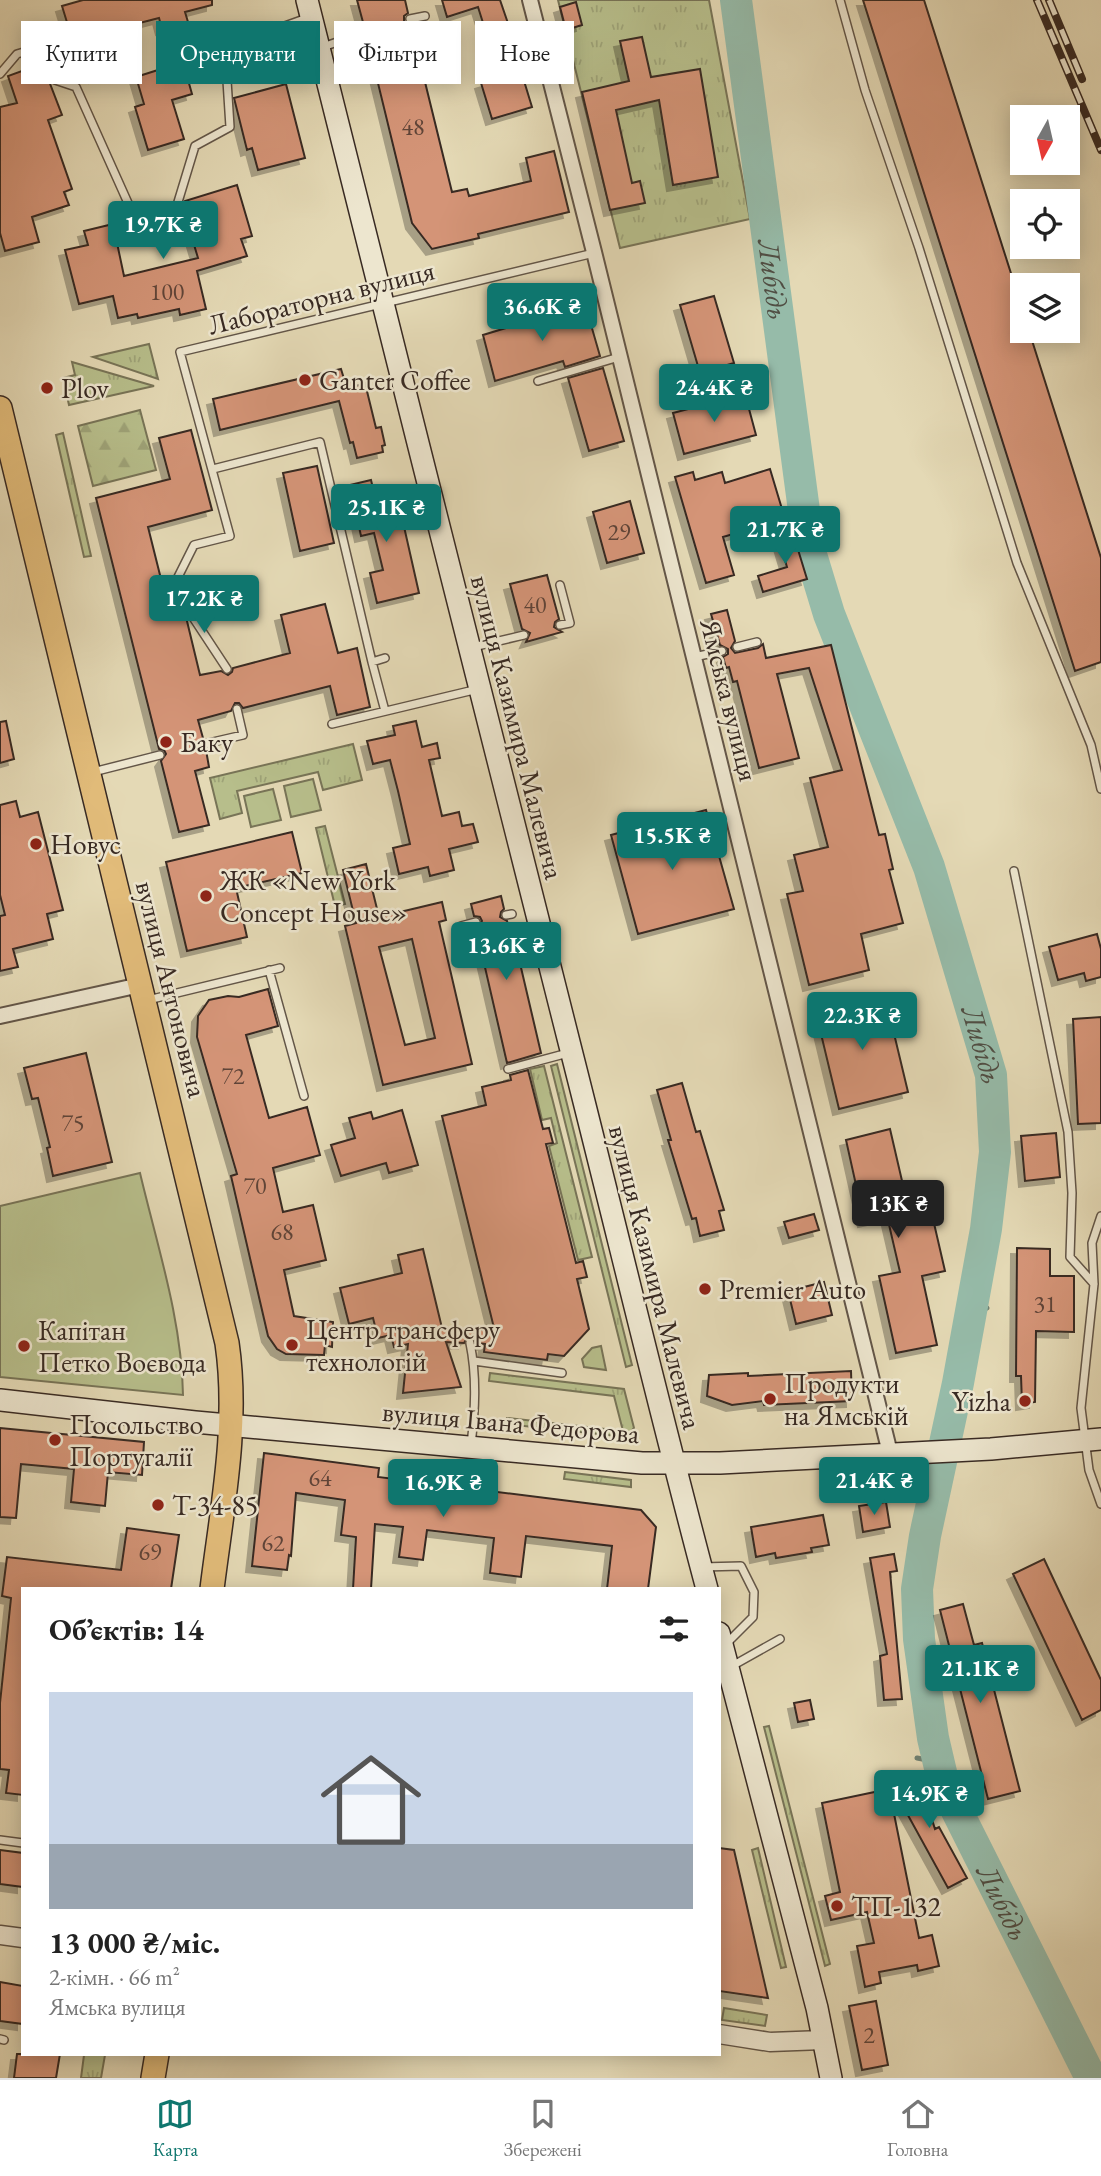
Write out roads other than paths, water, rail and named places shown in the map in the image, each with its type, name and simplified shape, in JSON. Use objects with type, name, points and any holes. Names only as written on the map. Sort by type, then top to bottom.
[{"type":"main road","name":"вулиця Казимира Малевича","points":[[320,56],[572,1052],[673,1464],[706,1587]]},
{"type":"main road","name":"вулиця Антоновича","points":[[0,408],[227,1343],[232,1378],[231,1425],[212,1587]]},
{"type":"main road","name":"вулиця Івана Федорова","points":[[0,1400],[231,1425],[673,1464],[991,1449],[1093,1440]]},
{"type":"main road","points":[[721,1640],[831,2078]]},
{"type":"main road","points":[[153,2078],[157,2056]]},
{"type":"street","name":"Ямська вулиця","points":[[530,0],[890,1453]]},
{"type":"street","points":[[0,1016],[142,993]]},
{"type":"street","points":[[0,1935],[21,1938]]},
{"type":"street","points":[[721,2034],[770,2042],[823,2040]]},
{"type":"lane","points":[[840,0],[865,90],[919,248],[1017,563],[1091,745],[1101,789]]},
{"type":"lane","points":[[67,84],[76,87],[141,232],[171,225],[195,146],[230,127],[226,65],[309,8]]},
{"type":"lane","points":[[410,19],[425,16]]},
{"type":"lane","points":[[0,74],[21,53]]},
{"type":"lane","name":"Лабораторна вулиця","points":[[213,469],[180,352],[594,253]]},
{"type":"lane","points":[[538,381],[620,356]]},
{"type":"lane","points":[[227,669],[173,587],[194,545],[230,536],[213,469],[320,442],[385,711]]},
{"type":"lane","points":[[560,585],[570,622],[560,625]]},
{"type":"lane","points":[[469,648],[524,635]]},
{"type":"lane","points":[[737,647],[757,642]]},
{"type":"lane","points":[[694,657],[722,651]]},
{"type":"lane","points":[[372,662],[385,658]]},
{"type":"lane","points":[[332,724],[479,689]]},
{"type":"lane","points":[[204,744],[243,735],[237,709]]},
{"type":"lane","points":[[88,773],[160,755]]},
{"type":"lane","points":[[1014,871],[1068,1132],[1072,1193],[1070,1257],[1094,1284]]},
{"type":"lane","points":[[461,926],[476,922]]},
{"type":"lane","points":[[142,993],[280,968]]},
{"type":"lane","points":[[269,970],[304,1096]]},
{"type":"lane","points":[[508,1069],[572,1052]]},
{"type":"lane","points":[[1101,1216],[1092,1243],[1094,1284],[1081,1408],[1093,1440],[1089,1470],[1101,1501]]},
{"type":"lane","points":[[470,1343],[474,1361],[475,1396],[471,1446]]},
{"type":"lane","points":[[474,1361],[562,1373]]},
{"type":"lane","points":[[701,1567],[741,1566],[754,1592],[753,1617],[721,1640]]},
{"type":"lane","points":[[729,1668],[780,1639]]},
{"type":"lane","points":[[0,1840],[21,1843]]},
{"type":"waterway","name":"Либідь","points":[[736,0],[809,548],[829,614],[929,867],[991,1075],[995,1152],[986,1229],[958,1383],[925,1536],[917,1589],[919,1639],[933,1738],[944,1785],[1091,2078]]},
{"type":"waterway","points":[[971,1312],[987,1308]]},
{"type":"waterway","points":[[917,1758],[938,1762]]},
{"type":"railway","points":[[1037,0],[1101,150]]},
{"type":"railway","points":[[1049,0],[1082,79]]},
{"type":"place","name":"Ganter Coffee","points":[[305,380]]},
{"type":"place","name":"Plov","points":[[47,388]]},
{"type":"place","name":"Баку","points":[[166,742]]},
{"type":"place","name":"Новус","points":[[36,844]]},
{"type":"place","name":"ЖК «New York Concept House»","points":[[206,896]]},
{"type":"place","name":"Premier Auto","points":[[705,1289]]},
{"type":"place","name":"Центр трансферу технологій","points":[[292,1345]]},
{"type":"place","name":"Капітан Петко Воєвода","points":[[24,1346]]},
{"type":"place","name":"Продукти на Ямській","points":[[770,1399]]},
{"type":"place","name":"Yizha","points":[[1025,1401]]},
{"type":"place","name":"Посольство Португалії","points":[[55,1440]]},
{"type":"place","name":"Т-34-85","points":[[158,1505]]},
{"type":"place","name":"ТП-132","points":[[837,1906]]}]
